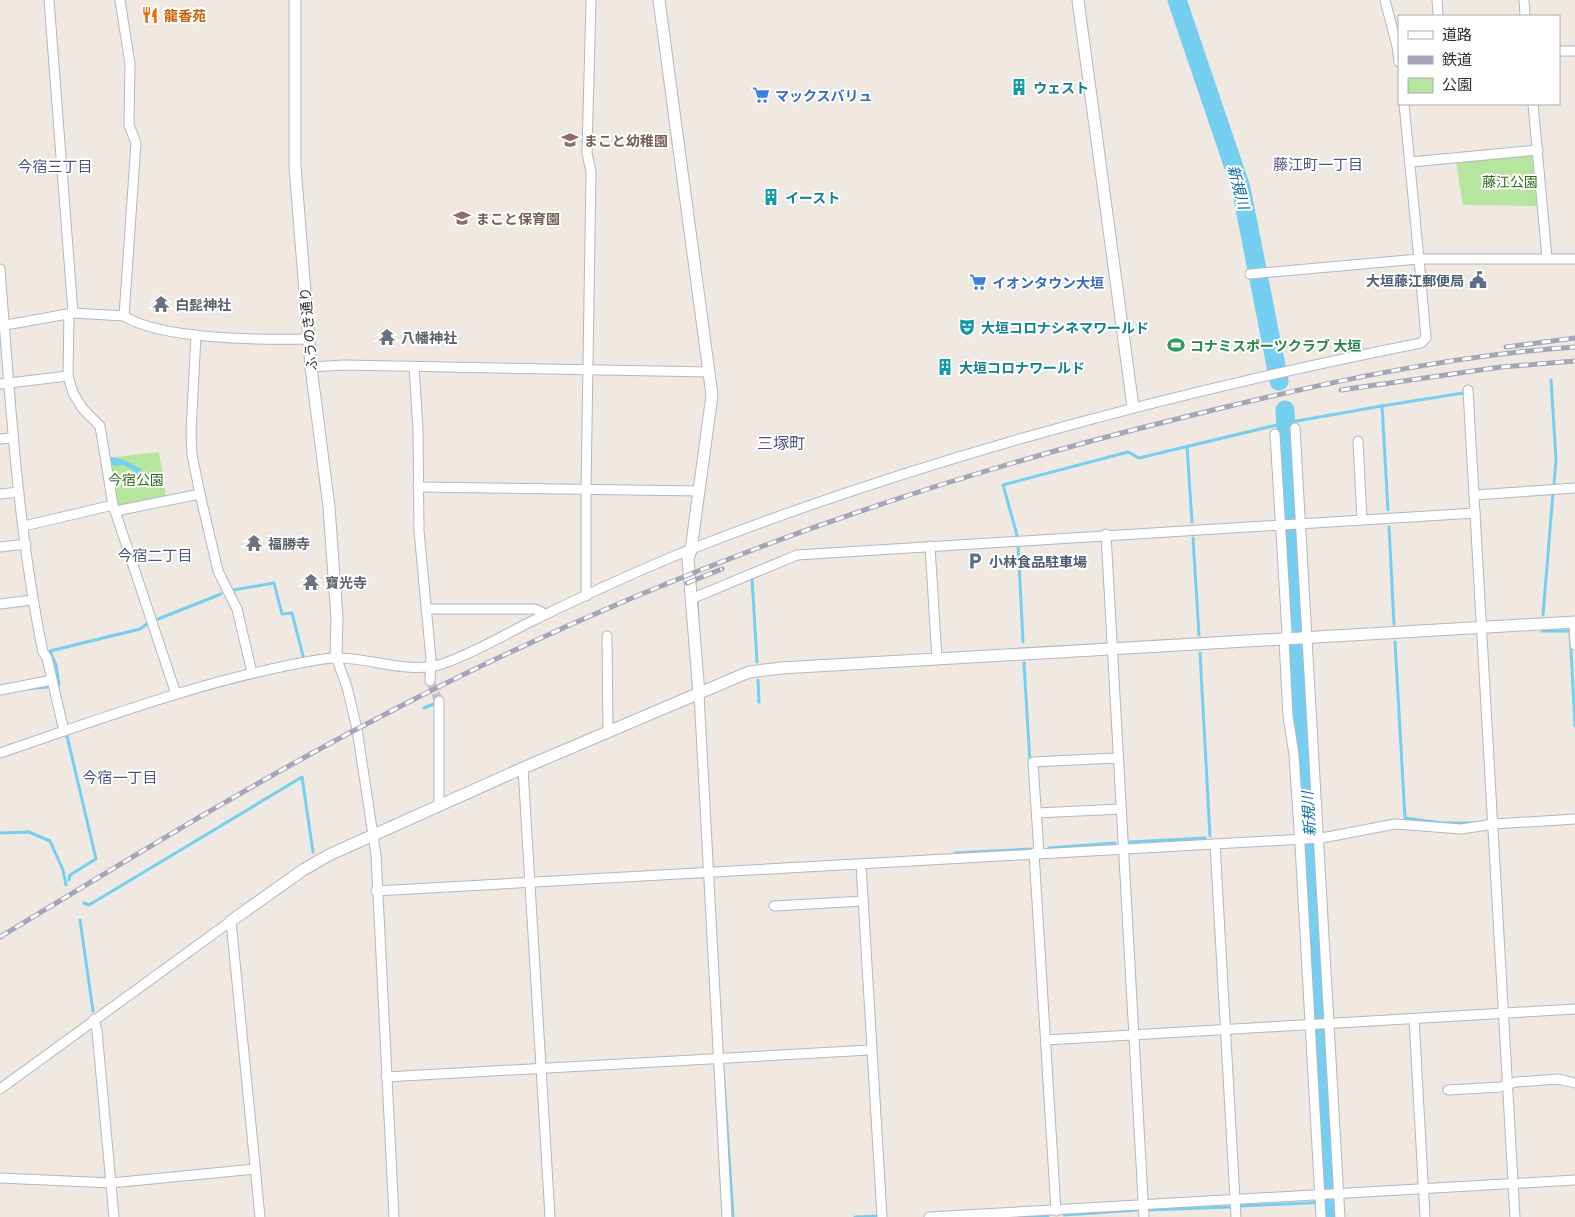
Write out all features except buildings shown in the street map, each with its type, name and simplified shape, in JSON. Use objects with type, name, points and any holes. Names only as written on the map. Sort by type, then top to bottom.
[{"type":"street","points":[[49,0],[71,313],[68,376],[73,393],[83,410],[100,426],[115,508],[176,694]]},
{"type":"street","points":[[120,0],[130,64],[129,125],[136,143],[124,316]]},
{"type":"street","name":"ふうのき通り","points":[[295,0],[295,166],[311,367],[329,507],[337,618],[336,657]]},
{"type":"street","points":[[586,596],[591,172],[587,153],[591,0]]},
{"type":"street","points":[[659,0],[712,394],[691,550],[688,559],[698,694],[727,1217]]},
{"type":"street","points":[[1078,0],[1132,406]]},
{"type":"street","points":[[1385,0],[1398,46]]},
{"type":"street","points":[[1437,0],[1438,15]]},
{"type":"street","points":[[1524,0],[1525,15]]},
{"type":"street","points":[[1560,51],[1575,51]]},
{"type":"street","points":[[0,753],[176,694],[252,673],[336,657],[414,667],[446,663],[545,614],[691,550],[856,488],[982,448],[1132,406],[1266,375],[1422,343],[1426,338],[1411,162],[1404,105]]},
{"type":"street","points":[[1533,105],[1547,258]]},
{"type":"street","points":[[1411,162],[1538,150]]},
{"type":"street","points":[[1250,274],[1419,259],[1575,259]]},
{"type":"street","points":[[0,269],[4,383],[24,526],[32,600],[43,652],[47,658],[64,731]]},
{"type":"street","points":[[2,325],[71,313],[124,316],[134,322],[196,334],[270,340],[309,339]]},
{"type":"street","points":[[196,334],[191,432],[192,455],[218,571],[238,609],[252,673]]},
{"type":"street","points":[[311,367],[344,365],[710,372]]},
{"type":"street","points":[[414,367],[418,430],[419,531],[430,681]]},
{"type":"street","points":[[4,383],[68,376]]},
{"type":"street","points":[[1468,390],[1515,1217]]},
{"type":"street","points":[[1295,428],[1340,1217]]},
{"type":"street","points":[[1275,434],[1282,525],[1287,633],[1288,716],[1294,755],[1300,838],[1312,1024],[1321,1217]]},
{"type":"street","points":[[0,439],[11,438]]},
{"type":"street","points":[[1358,441],[1362,520]]},
{"type":"street","points":[[418,487],[699,491]]},
{"type":"street","points":[[1474,495],[1575,488]]},
{"type":"street","points":[[0,494],[19,492]]},
{"type":"street","points":[[24,526],[200,494]]},
{"type":"street","points":[[691,599],[797,555],[1106,534],[1475,513]]},
{"type":"street","points":[[1106,534],[1144,1217]]},
{"type":"street","points":[[0,547],[26,544]]},
{"type":"street","points":[[930,546],[938,659]]},
{"type":"street","points":[[0,604],[32,600]]},
{"type":"street","points":[[426,609],[535,609],[545,614]]},
{"type":"street","points":[[0,1089],[231,920],[303,870],[373,834],[749,672],[938,659],[1574,622],[1575,645]]},
{"type":"street","points":[[607,636],[608,733]]},
{"type":"street","points":[[336,657],[347,687],[357,729],[376,855],[376,891],[394,1217]]},
{"type":"street","points":[[0,690],[52,680]]},
{"type":"street","points":[[439,805],[440,701]]},
{"type":"street","points":[[1056,1211],[1036,853],[1037,813],[1033,762],[1117,758]]},
{"type":"street","points":[[524,768],[550,1217]]},
{"type":"street","points":[[1037,813],[1121,809]]},
{"type":"street","points":[[376,891],[1215,844],[1317,837],[1395,824],[1461,829],[1494,824],[1575,819]]},
{"type":"street","points":[[1215,844],[1236,1217]]},
{"type":"street","points":[[861,864],[870,1050],[882,1217]]},
{"type":"street","points":[[774,906],[863,901]]},
{"type":"street","points":[[231,920],[260,1217]]},
{"type":"street","points":[[1046,1040],[1575,1009]]},
{"type":"street","points":[[1414,1019],[1425,1217]]},
{"type":"street","points":[[94,1020],[97,1031],[114,1217]]},
{"type":"street","points":[[386,1077],[870,1050]]},
{"type":"street","points":[[1448,1090],[1558,1079],[1575,1083]]},
{"type":"street","points":[[0,1178],[111,1183],[255,1170]]},
{"type":"street","points":[[929,1217],[1143,1205],[1321,1199],[1338,1194],[1575,1180]]},
{"type":"green space","name":"藤江公園","points":[[1532,155],[1537,206],[1463,205],[1456,162]]},
{"type":"green space","name":"今宿公園","points":[[159,452],[166,497],[119,507],[108,470],[108,458]]},
{"type":"water","points":[[111,457],[123,460],[141,469],[145,481],[156,481],[156,487],[139,487],[135,471],[123,465],[115,466],[111,464],[109,459]]},
{"type":"waterway","name":"新規川","points":[[1177,0],[1241,188],[1279,381]]},
{"type":"waterway","points":[[1551,380],[1556,459],[1554,485]]},
{"type":"waterway","points":[[1382,406],[1463,393]]},
{"type":"waterway","points":[[1017,535],[1003,485],[1128,452],[1139,458],[1285,423],[1382,406],[1388,510]]},
{"type":"waterway","name":"新規川","points":[[1285,410],[1318,984],[1323,1011],[1328,1107],[1325,1131],[1330,1217]]},
{"type":"waterway","points":[[1187,446],[1192,522]]},
{"type":"waterway","points":[[1543,615],[1553,493]]},
{"type":"waterway","points":[[1389,527],[1394,624]]},
{"type":"waterway","points":[[1193,538],[1199,635]]},
{"type":"waterway","points":[[1018,544],[1023,642]]},
{"type":"waterway","points":[[752,578],[757,662]]},
{"type":"waterway","points":[[233,590],[274,583],[282,614],[292,613],[303,656]]},
{"type":"waterway","points":[[158,619],[221,594]]},
{"type":"waterway","points":[[697,600],[698,615]]},
{"type":"waterway","points":[[59,685],[56,665],[50,651],[140,629],[147,624]]},
{"type":"waterway","points":[[1542,631],[1570,631],[1575,726]]},
{"type":"waterway","points":[[1395,642],[1405,818],[1442,823],[1475,823]]},
{"type":"waterway","points":[[1200,653],[1210,836]]},
{"type":"waterway","points":[[1024,663],[1030,764]]},
{"type":"waterway","points":[[758,680],[759,702]]},
{"type":"waterway","points":[[25,689],[47,687]]},
{"type":"waterway","points":[[424,708],[436,703]]},
{"type":"waterway","points":[[67,736],[96,859],[70,875],[69,880]]},
{"type":"waterway","points":[[84,903],[89,905],[302,777],[313,852]]},
{"type":"waterway","points":[[0,833],[29,832],[50,841],[63,870],[66,885]]},
{"type":"waterway","points":[[1130,842],[1205,838]]},
{"type":"waterway","points":[[1049,848],[1115,843]]},
{"type":"waterway","points":[[955,853],[1031,849]]},
{"type":"waterway","points":[[80,920],[93,1011]]},
{"type":"waterway","points":[[723,1067],[733,1217]]},
{"type":"waterway","points":[[1240,1206],[1329,1202]]},
{"type":"waterway","points":[[1149,1210],[1230,1207]]},
{"type":"waterway","points":[[1064,1215],[1138,1210]]},
{"type":"waterway","points":[[855,1217],[877,1216]]},
{"type":"waterway","points":[[1028,1217],[1048,1216]]},
{"type":"tunnel","points":[[430,681],[439,701]]},
{"type":"railway","points":[[1506,347],[1575,338]]},
{"type":"railway","points":[[0,937],[233,798],[376,719],[472,670],[570,625],[669,583],[769,544],[973,475],[1077,445],[1230,406],[1327,384],[1426,365],[1475,357],[1575,347]]},
{"type":"railway","points":[[1341,390],[1501,367],[1575,361]]},
{"type":"railway","points":[[687,583],[722,569]]},
{"type":"place","name":"龍香苑","points":[[150,15]]},
{"type":"place","name":"ウェスト","points":[[1019,87]]},
{"type":"place","name":"マックスバリュ","points":[[761,95]]},
{"type":"place","name":"まこと幼稚園","points":[[570,140]]},
{"type":"place","name":"イースト","points":[[771,197]]},
{"type":"place","name":"まこと保育園","points":[[462,218]]},
{"type":"place","name":"大垣藤江郵便局","points":[[1478,280]]},
{"type":"place","name":"イオンタウン大垣","points":[[978,282]]},
{"type":"place","name":"白髭神社","points":[[161,304]]},
{"type":"place","name":"大垣コロナシネマワールド","points":[[967,327]]},
{"type":"place","name":"八幡神社","points":[[387,337]]},
{"type":"place","name":"コナミスポーツクラブ 大垣","points":[[1176,345]]},
{"type":"place","name":"大垣コロナワールド","points":[[945,367]]},
{"type":"place","name":"福勝寺","points":[[254,543]]},
{"type":"place","name":"小林食品駐車場","points":[[975,561]]},
{"type":"place","name":"寶光寺","points":[[311,582]]},
{"type":"district","name":"藤江町一丁目","points":[[1318,164]]},
{"type":"district","name":"今宿三丁目","points":[[55,166]]},
{"type":"district","name":"三塚町","points":[[781,443]]},
{"type":"district","name":"今宿二丁目","points":[[155,555]]},
{"type":"district","name":"今宿一丁目","points":[[120,777]]}]
